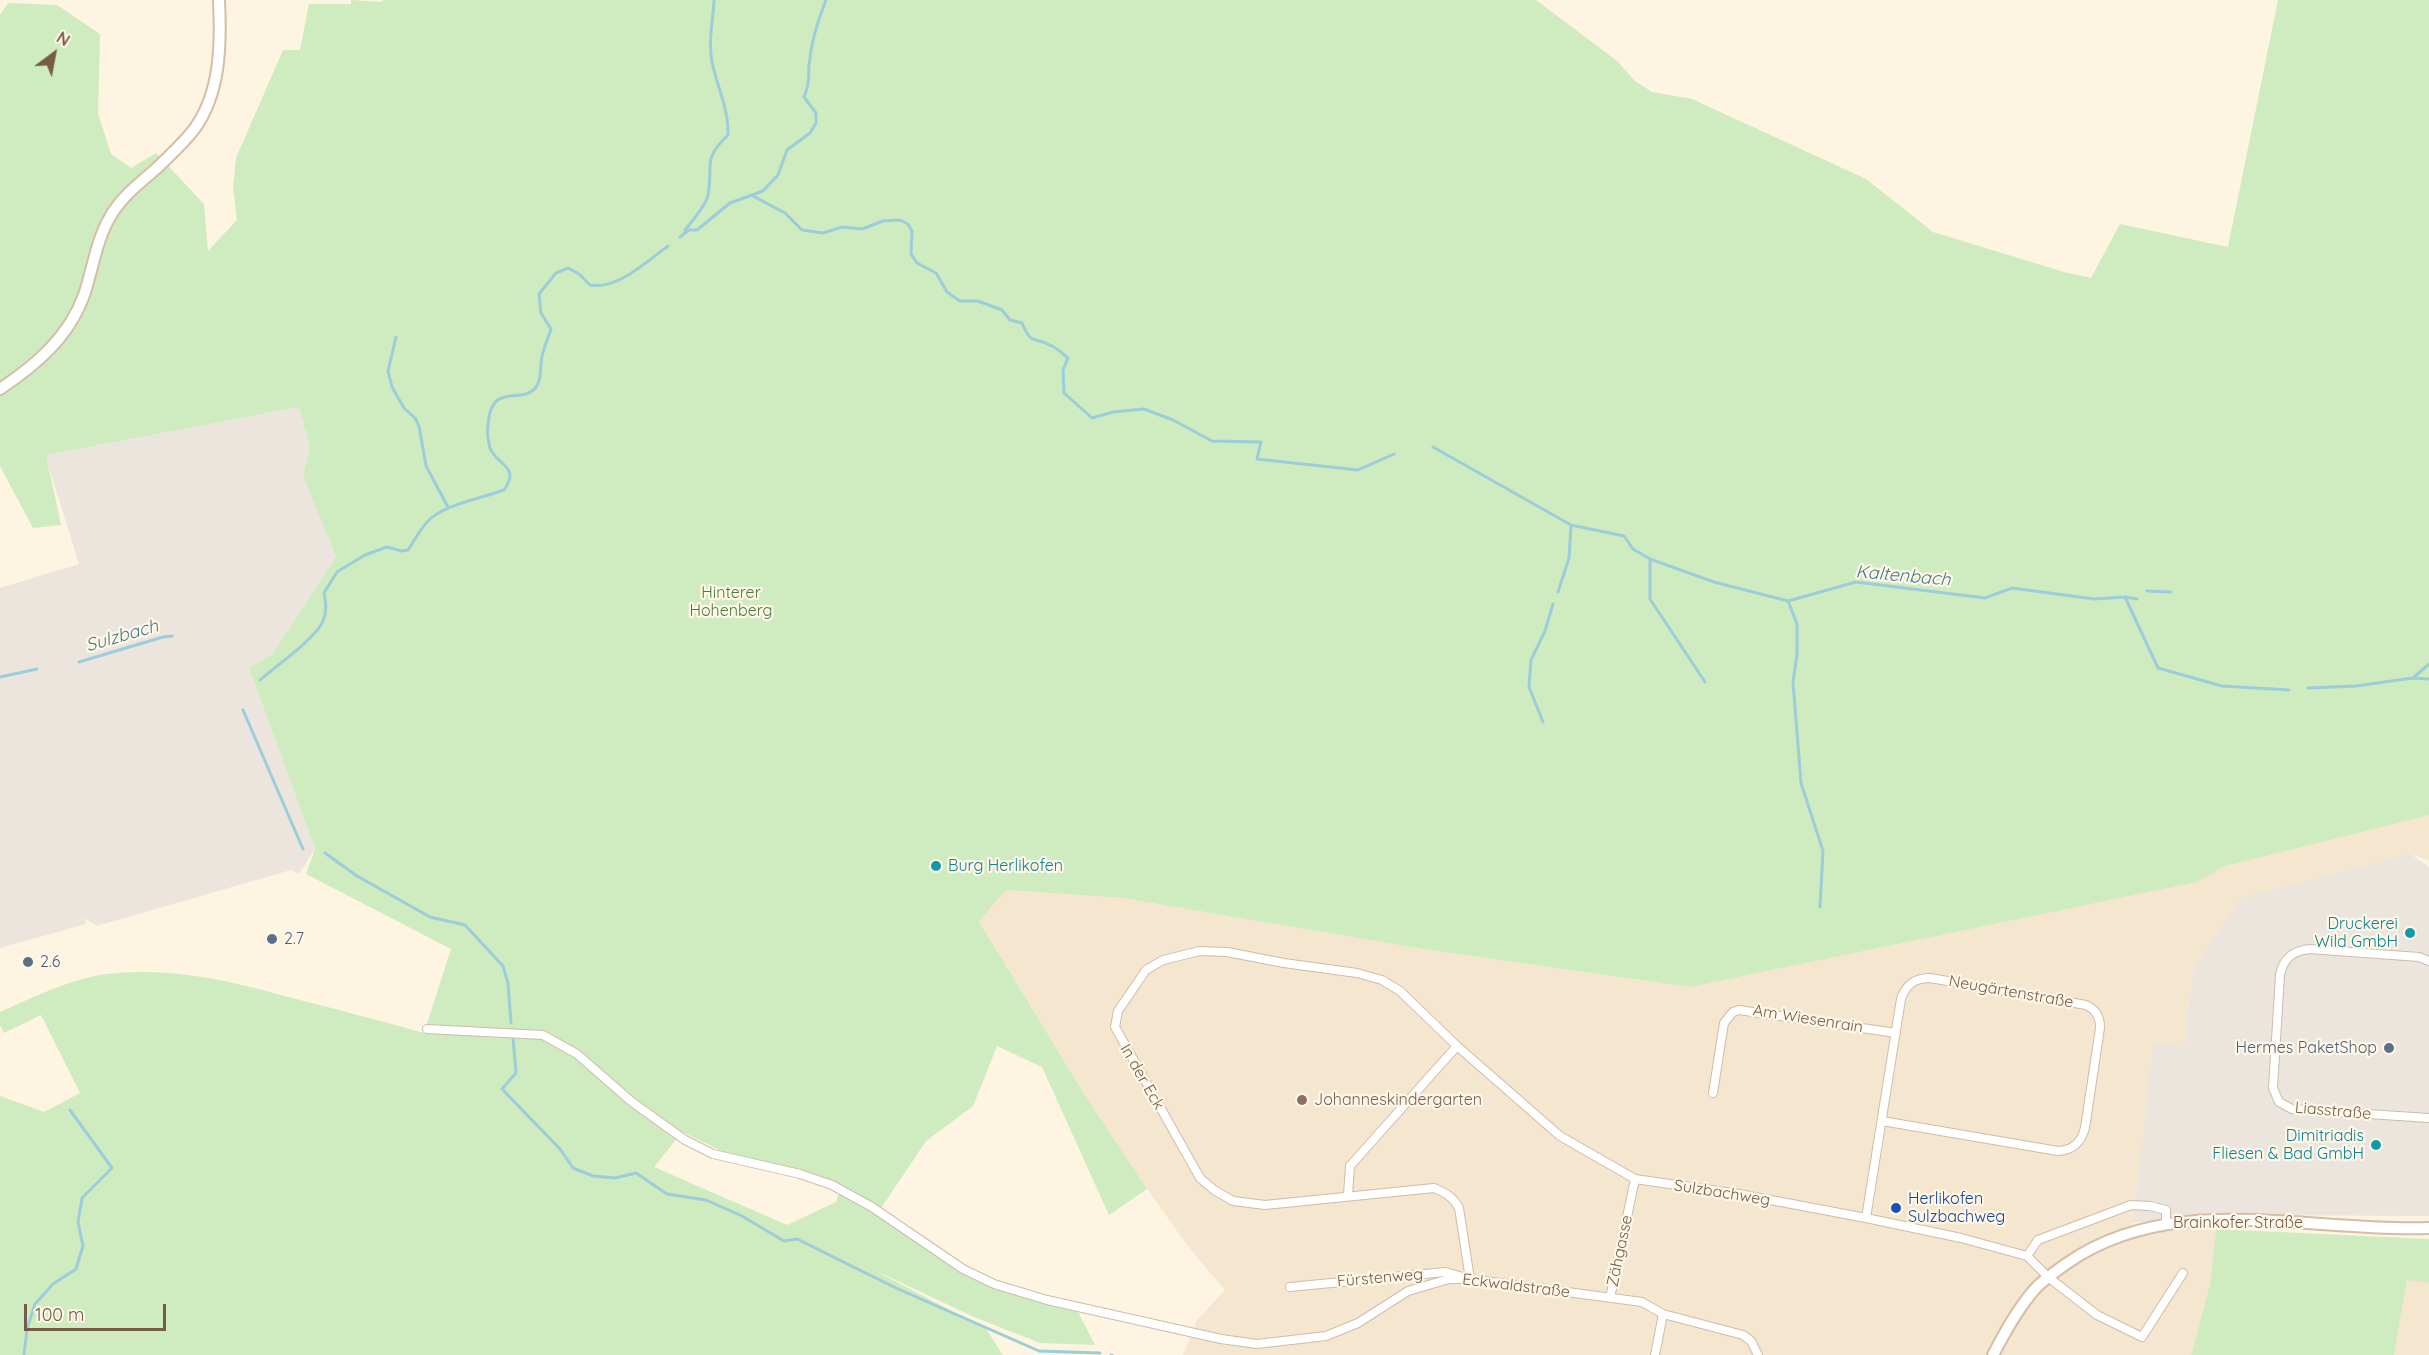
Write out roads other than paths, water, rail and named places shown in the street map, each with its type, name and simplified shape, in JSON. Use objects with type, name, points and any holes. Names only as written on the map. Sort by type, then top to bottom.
[{"type":"main road","points":[[0,389],[47,352],[66,331],[83,296],[101,235],[111,215],[126,196],[179,148],[203,115],[217,69],[219,0]]},
{"type":"main road","name":"Brainkofer Straße","points":[[1993,1355],[2012,1319],[2034,1290],[2048,1277],[2104,1241],[2135,1230],[2166,1223],[2225,1220],[2429,1228]]},
{"type":"street","name":"Liasstraße","points":[[2429,961],[2419,957],[2309,950],[2293,954],[2286,959],[2280,975],[2273,1088],[2279,1102],[2292,1109],[2429,1118]]},
{"type":"street","name":"In der Eck","points":[[1457,1046],[1401,991],[1382,980],[1357,973],[1284,963],[1227,951],[1200,951],[1163,960],[1146,970],[1118,1011],[1115,1027],[1200,1178],[1214,1190],[1233,1201],[1265,1205],[1434,1188],[1446,1192],[1459,1208],[1470,1279]]},
{"type":"street","name":"Neugärtenstraße","points":[[1866,1218],[1896,1033],[1904,991],[1908,985],[1923,978],[2086,1005],[2094,1009],[2100,1021],[2085,1128],[2083,1136],[2073,1147],[2058,1151],[1882,1121]]},
{"type":"street","name":"Am Wiesenrain","points":[[1713,1093],[1724,1023],[1732,1012],[1739,1010],[1896,1033]]},
{"type":"street","name":"Eckwaldstraße","points":[[427,1029],[543,1035],[577,1054],[632,1102],[685,1140],[714,1154],[800,1174],[832,1185],[872,1207],[963,1269],[994,1284],[1047,1300],[1221,1339],[1257,1344],[1326,1336],[1358,1323],[1408,1291],[1449,1279],[1470,1279],[1610,1298]]},
{"type":"street","name":"Sulzbachweg","points":[[1457,1046],[1560,1136],[1635,1179],[1739,1194],[1866,1218],[1961,1238],[2028,1256]]},
{"type":"street","points":[[1348,1195],[1350,1166],[1457,1046]]},
{"type":"street","name":"Zähgasse","points":[[1635,1179],[1610,1298],[1642,1302],[1663,1314],[1743,1335],[1751,1341],[1758,1355]]},
{"type":"street","points":[[2166,1223],[2166,1210],[2131,1205],[2038,1240],[2028,1256],[2048,1277],[2097,1315],[2142,1337],[2183,1273]]},
{"type":"street","name":"Fürstenweg","points":[[1290,1287],[1445,1272],[1470,1279]]},
{"type":"street","points":[[1655,1355],[1663,1314]]},
{"type":"waterway","points":[[685,230],[705,204],[708,195],[711,157],[728,135],[727,116],[711,54],[714,0]]},
{"type":"waterway","name":"Sulzbach","points":[[680,237],[689,230],[697,230],[730,203],[763,191],[778,175],[787,150],[810,133],[816,123],[816,113],[804,97],[808,84],[813,40],[826,0]]},
{"type":"waterway","name":"Kaltenbach","points":[[753,196],[785,213],[802,230],[823,233],[842,227],[862,229],[883,221],[900,220],[908,224],[912,231],[911,254],[917,263],[936,273],[947,292],[960,301],[978,301],[1002,310],[1010,320],[1022,323],[1031,338],[1052,346],[1068,358],[1063,370],[1064,393],[1092,418],[1113,412],[1144,409],[1173,420],[1212,441],[1261,442],[1257,459],[1358,470],[1394,454]]},
{"type":"waterway","name":"Sulzbach","points":[[260,680],[319,628],[325,614],[324,593],[337,572],[365,555],[387,547],[402,551],[408,550],[424,526],[437,514],[455,505],[504,490],[510,476],[509,471],[490,448],[488,440],[490,411],[501,398],[523,395],[538,385],[542,356],[551,329],[541,313],[539,294],[556,273],[568,268],[579,274],[590,285],[611,283],[632,273],[668,246]]},
{"type":"waterway","points":[[396,337],[388,371],[392,387],[404,408],[415,418],[419,426],[426,466],[448,507]]},
{"type":"waterway","name":"Kaltenbach","points":[[1433,447],[1571,525],[1624,536],[1633,549],[1650,559],[1714,582],[1788,601],[1856,582],[1985,598],[2012,588],[2094,599],[2125,597],[2158,668],[2222,686],[2289,690]]},
{"type":"waterway","points":[[1558,592],[1569,558],[1571,525]]},
{"type":"waterway","points":[[1650,559],[1650,599],[1705,682]]},
{"type":"waterway","points":[[2147,591],[2171,592]]},
{"type":"waterway","points":[[2125,597],[2137,599]]},
{"type":"waterway","points":[[1788,601],[1797,624],[1797,655],[1793,682],[1801,783],[1823,851],[1820,907]]},
{"type":"waterway","points":[[1543,722],[1529,687],[1531,660],[1545,631],[1553,604]]},
{"type":"waterway","name":"Sulzbach","points":[[79,662],[172,636]]},
{"type":"waterway","points":[[2413,678],[2429,664]]},
{"type":"waterway","name":"Sulzbach","points":[[0,677],[37,669]]},
{"type":"waterway","name":"Kaltenbach","points":[[2308,688],[2356,686],[2413,678],[2429,679]]},
{"type":"waterway","points":[[243,710],[303,849]]},
{"type":"waterway","points":[[325,853],[357,876],[430,917],[465,925],[503,966],[508,983],[511,1023]]},
{"type":"waterway","points":[[513,1038],[516,1073],[502,1089],[560,1149],[573,1168],[593,1176],[615,1178],[636,1173],[667,1194],[706,1200],[742,1216],[784,1241],[797,1239],[896,1288],[1039,1351],[1100,1353]]},
{"type":"waterway","points":[[24,1355],[27,1329],[35,1304],[53,1284],[76,1269],[83,1246],[78,1222],[82,1198],[112,1168],[70,1110]]},
{"type":"place","name":"Burg Herlikofen","points":[[936,866]]},
{"type":"place","name":"Druckerei Wild GmbH","points":[[2410,933]]},
{"type":"place","name":"2.7","points":[[272,939]]},
{"type":"place","name":"2.6","points":[[28,962]]},
{"type":"place","name":"Hermes PaketShop","points":[[2389,1048]]},
{"type":"place","name":"Johanneskindergarten","points":[[1302,1100]]},
{"type":"place","name":"Dimitriadis Fliesen & Bad GmbH","points":[[2376,1145]]},
{"type":"place","name":"Herlikofen Sulzbachweg","points":[[1896,1208]]},
{"type":"park label","name":"Hinterer Hohenberg","points":[[731,602]]}]
